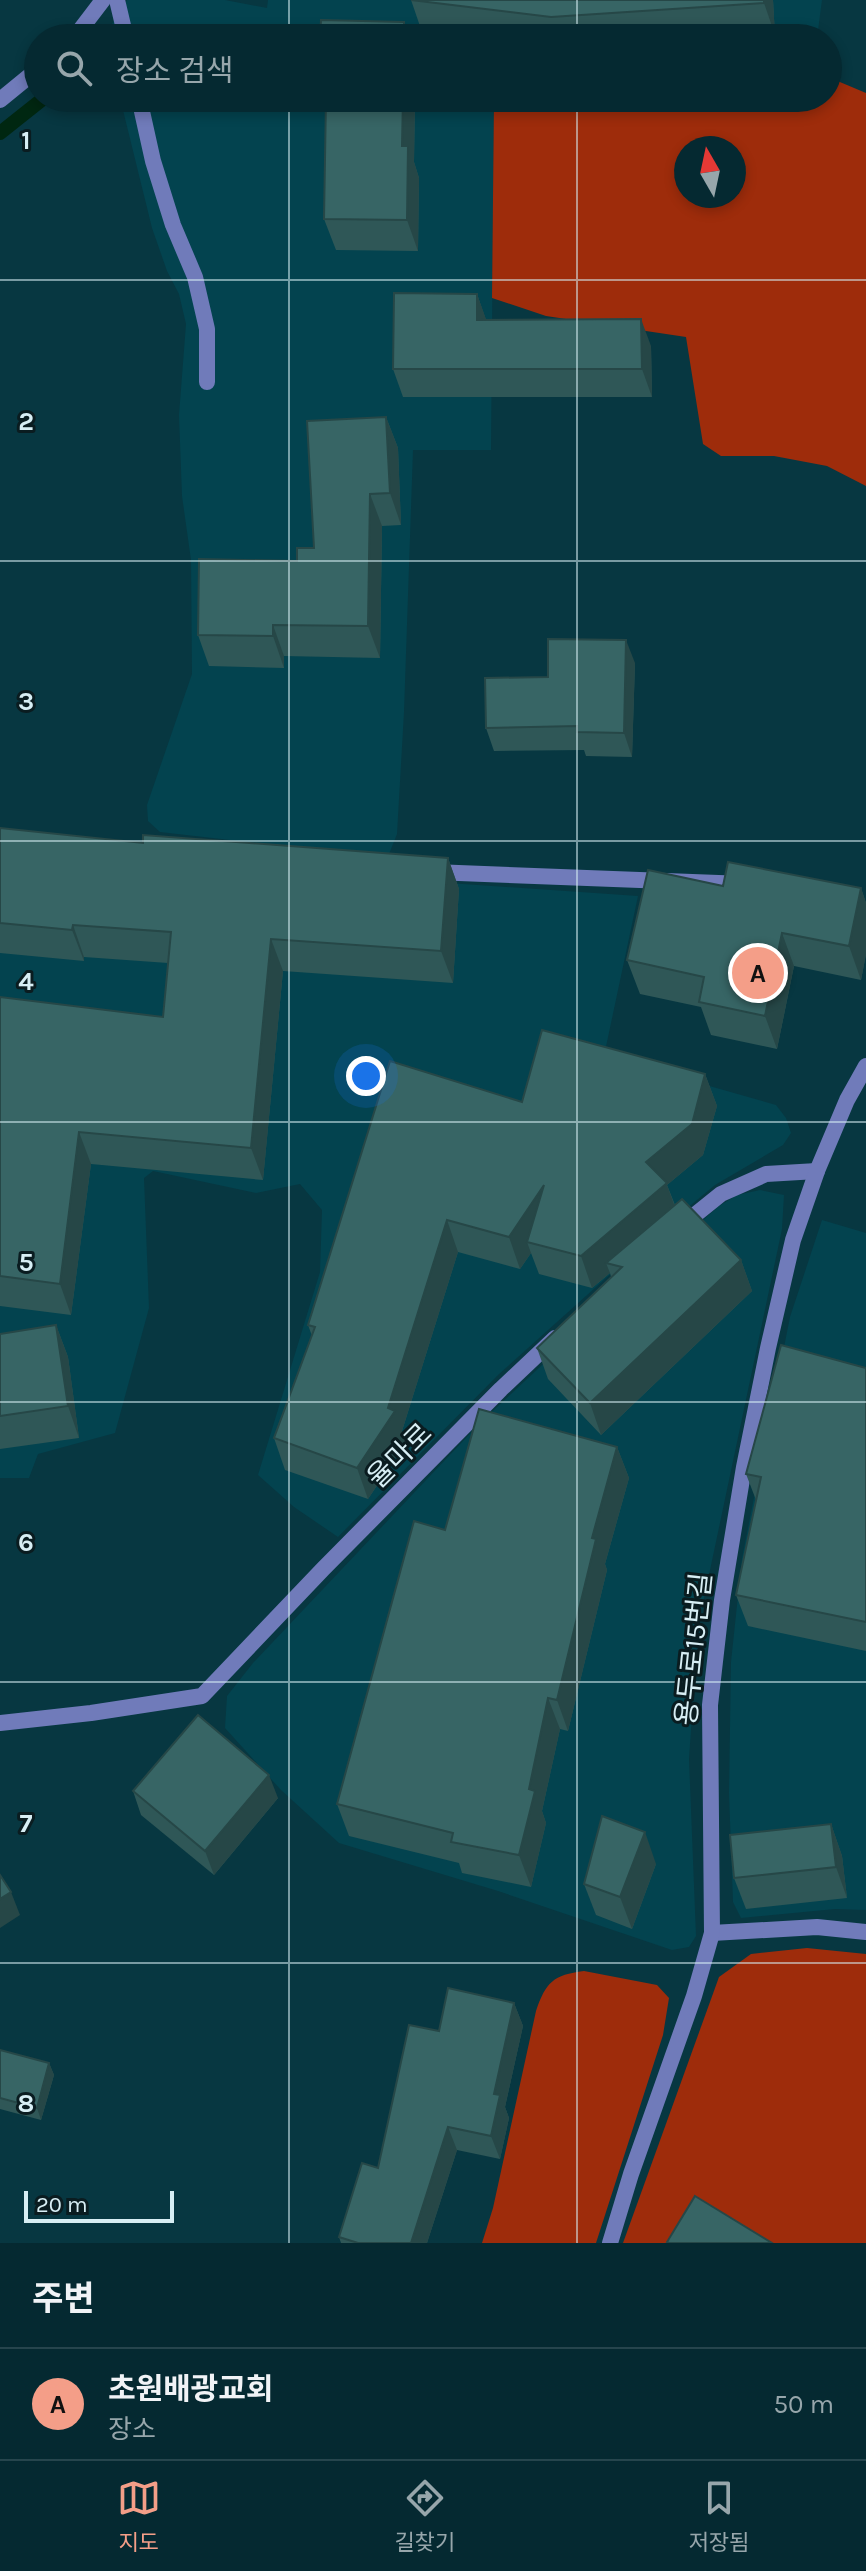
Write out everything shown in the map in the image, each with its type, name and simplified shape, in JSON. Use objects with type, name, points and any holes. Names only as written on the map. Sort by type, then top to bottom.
[{"type":"lane","points":[[85,24],[103,0]]},
{"type":"lane","points":[[117,0],[123,24]]},
{"type":"lane","points":[[0,100],[24,80]]},
{"type":"lane","points":[[142,112],[169,212],[195,277],[207,329],[207,382]]},
{"type":"lane","points":[[411,872],[763,885]]},
{"type":"lane","name":"용두로15번길","points":[[610,2243],[694,1996],[712,1933],[710,1705],[722,1600],[768,1348],[793,1240],[817,1171],[847,1100],[866,1066]]},
{"type":"lane","points":[[664,1241],[721,1194],[766,1174],[817,1171]]},
{"type":"lane","name":"율마로","points":[[0,1723],[202,1696],[501,1389],[565,1329]]},
{"type":"lane","points":[[712,1933],[817,1927],[866,1932]]},
{"type":"shaded area","points":[[127,0],[225,0],[267,8],[268,0],[822,0],[819,24],[112,24]]},
{"type":"shaded area","points":[[842,83],[866,93],[866,486],[827,466],[774,456],[721,456],[703,444],[686,337],[546,316],[492,298],[494,112],[842,112]]},
{"type":"shaded area","points":[[123,112],[494,112],[491,450],[413,450],[397,834],[389,854],[317,850],[160,832],[148,821],[147,805],[192,674],[191,560],[182,496],[179,415],[186,324],[179,294],[152,228]]},
{"type":"shaded area","points":[[0,846],[347,876],[638,896],[604,1056],[776,1105],[786,1118],[791,1133],[783,1145],[715,1185],[645,1243],[498,1375],[338,1537],[294,1507],[258,1475],[320,1272],[322,1210],[300,1184],[256,1193],[153,1171],[144,1178],[149,1308],[115,1433],[38,1454],[29,1478],[0,1478]]},
{"type":"shaded area","points":[[760,1190],[784,1195],[782,1229],[698,1627],[689,1759],[696,1936],[689,1947],[672,1950],[498,1891],[339,1843],[281,1790],[225,1728],[227,1696],[253,1663],[482,1421],[615,1297],[719,1206],[737,1195]]},
{"type":"shaded area","points":[[822,1220],[866,1233],[866,1910],[835,1909],[741,1918],[733,1902],[729,1793],[731,1662],[742,1558],[790,1317]]},
{"type":"shaded area","points":[[807,1948],[866,1954],[866,2243],[623,2243],[719,1977],[751,1954]]},
{"type":"shaded area","points":[[584,1971],[657,1985],[669,1998],[663,2035],[596,2243],[482,2243],[493,2208],[536,2011],[552,1982]]},
{"type":"building","points":[[411,0],[764,0],[764,3],[551,17]]},
{"type":"building","points":[[321,20],[404,22],[404,24],[321,24]]},
{"type":"building","points":[[326,112],[403,112],[402,146],[408,146],[407,220],[324,219]]},
{"type":"building","points":[[394,293],[477,294],[477,320],[641,319],[642,369],[393,369]]},
{"type":"building","points":[[386,417],[390,493],[370,494],[368,626],[273,625],[273,636],[198,635],[199,559],[297,561],[297,548],[314,548],[307,421]]},
{"type":"building","points":[[548,639],[626,640],[624,733],[577,732],[577,726],[486,728],[485,678],[548,677]]},
{"type":"building","points":[[0,828],[143,843],[143,835],[448,858],[441,951],[271,939],[251,1148],[79,1132],[60,1284],[0,1276],[0,997],[163,1017],[171,932],[73,925],[72,930],[0,923]]},
{"type":"building","points":[[728,862],[861,888],[849,946],[782,933],[765,1016],[699,1002],[704,977],[627,960],[648,870],[723,886]]},
{"type":"building","points":[[542,1030],[705,1074],[692,1124],[646,1162],[667,1183],[581,1256],[527,1242],[544,1185],[509,1237],[447,1220],[388,1408],[395,1411],[357,1468],[274,1438],[315,1327],[308,1325],[390,1061],[522,1102]]},
{"type":"building","points":[[682,1199],[741,1260],[590,1403],[537,1348],[622,1267],[606,1263]]},
{"type":"building","points":[[56,1325],[68,1406],[0,1416],[0,1334]]},
{"type":"building","points":[[781,1345],[866,1368],[866,1622],[736,1595],[761,1477],[746,1474]]},
{"type":"building","points":[[479,1409],[617,1447],[592,1538],[596,1539],[557,1700],[548,1698],[529,1789],[535,1791],[519,1855],[451,1842],[453,1833],[337,1804],[414,1521],[445,1530]]},
{"type":"building","points":[[198,1715],[269,1775],[205,1851],[133,1791]]},
{"type":"building","points":[[602,1816],[645,1832],[620,1897],[584,1884]]},
{"type":"building","points":[[831,1824],[836,1867],[734,1878],[730,1835]]},
{"type":"building","points":[[0,1875],[11,1892],[0,1899]]},
{"type":"building","points":[[448,1988],[514,2003],[494,2094],[500,2095],[491,2136],[448,2127],[411,2243],[358,2243],[339,2237],[362,2163],[378,2168],[409,2025],[439,2031]]},
{"type":"building","points":[[0,2050],[49,2063],[37,2108],[0,2098]]},
{"type":"building","points":[[695,2196],[772,2243],[667,2242]]},
{"type":"waterway","points":[[0,133],[26,112]]},
{"type":"place","name":"초원배광교회","points":[[758,973]]}]
